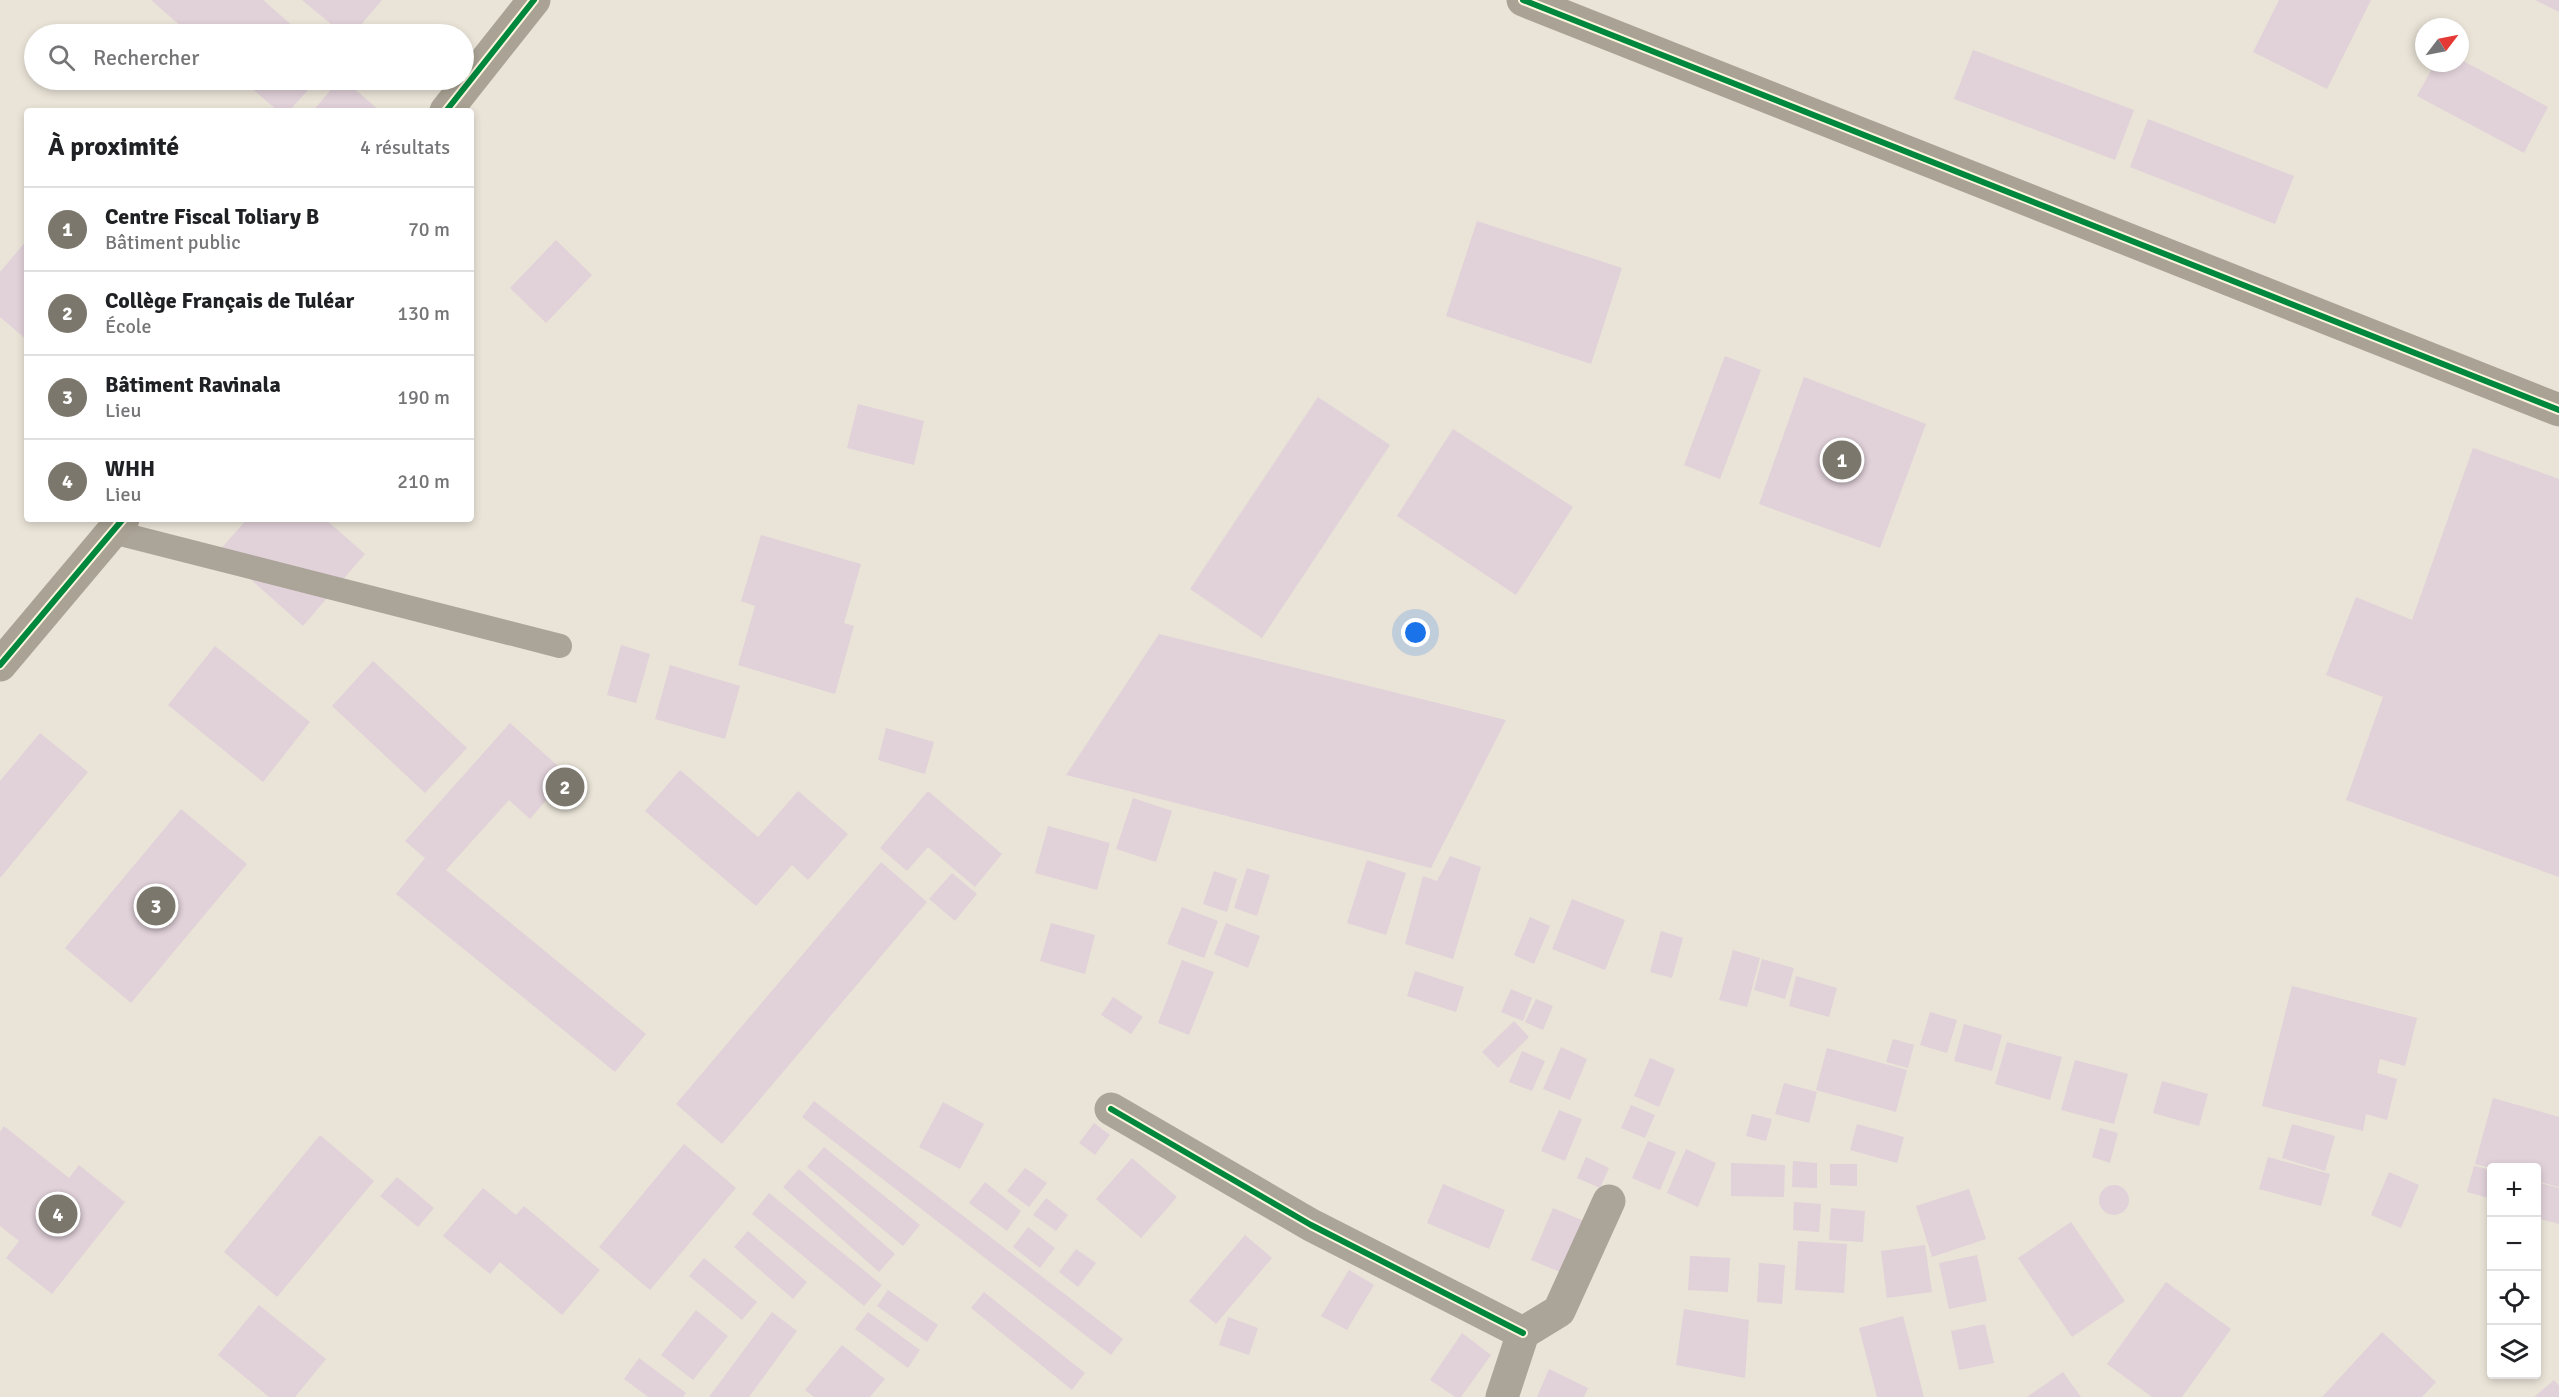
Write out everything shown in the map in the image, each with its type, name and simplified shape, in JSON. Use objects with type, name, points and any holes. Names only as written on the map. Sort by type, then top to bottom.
[{"type":"street","points":[[474,76],[534,0]]},
{"type":"street","points":[[1523,0],[2559,410]]},
{"type":"street","points":[[448,108],[463,90]]},
{"type":"street","points":[[0,665],[118,525]]},
{"type":"street","points":[[1111,1109],[1311,1225],[1523,1333]]},
{"type":"street","points":[[1502,1397],[1523,1333],[1559,1311],[1609,1201]]},
{"type":"lane","points":[[118,525],[561,646]]},
{"type":"building","points":[[151,0],[263,0],[291,24],[179,24]]},
{"type":"building","points":[[302,0],[382,0],[362,24],[331,24]]},
{"type":"building","points":[[2279,0],[2371,0],[2327,89],[2253,52]]},
{"type":"building","points":[[2535,0],[2559,0],[2559,12]]},
{"type":"building","points":[[1973,50],[2134,110],[2115,160],[1954,99]]},
{"type":"building","points":[[2469,64],[2548,107],[2524,153],[2417,96],[2430,72],[2469,72]]},
{"type":"building","points":[[254,90],[308,90],[292,108],[275,108]]},
{"type":"building","points":[[331,90],[356,90],[377,108],[316,108]]},
{"type":"building","points":[[2148,119],[2294,176],[2275,224],[2130,167]]},
{"type":"building","points":[[1477,221],[1622,268],[1591,364],[1446,316]]},
{"type":"building","points":[[556,240],[592,275],[546,323],[510,288]]},
{"type":"building","points":[[24,244],[24,337],[0,317],[0,272]]},
{"type":"building","points":[[1725,356],[1761,370],[1720,479],[1684,465]]},
{"type":"building","points":[[1804,377],[1926,424],[1880,548],[1759,504]]},
{"type":"building","points":[[1318,397],[1390,445],[1262,638],[1190,589]]},
{"type":"building","points":[[858,404],[924,421],[914,465],[847,448]]},
{"type":"building","points":[[1453,429],[1573,507],[1516,595],[1397,516]]},
{"type":"building","points":[[2473,448],[2559,479],[2559,877],[2346,800],[2383,697],[2326,675],[2356,597],[2412,620]]},
{"type":"building","points":[[244,522],[328,522],[365,554],[303,626],[219,551]]},
{"type":"building","points":[[761,535],[861,564],[844,623],[854,626],[835,694],[738,665],[755,606],[741,601]]},
{"type":"building","points":[[1159,634],[1506,720],[1431,868],[1066,775]]},
{"type":"building","points":[[621,645],[650,654],[636,703],[607,695]]},
{"type":"building","points":[[215,646],[310,722],[263,782],[168,705]]},
{"type":"building","points":[[373,661],[467,748],[425,793],[332,706]]},
{"type":"building","points":[[670,665],[740,686],[725,739],[655,719]]},
{"type":"building","points":[[510,723],[568,775],[530,819],[509,800],[446,870],[646,1034],[615,1072],[396,894],[425,858],[405,841]]},
{"type":"building","points":[[886,728],[934,742],[925,774],[878,760]]},
{"type":"building","points":[[40,733],[88,772],[0,878],[0,781]]},
{"type":"building","points":[[680,770],[758,837],[798,791],[848,834],[808,880],[792,865],[756,906],[645,811]]},
{"type":"building","points":[[928,791],[1002,854],[975,887],[928,847],[907,871],[880,848]]},
{"type":"building","points":[[1133,798],[1172,811],[1156,862],[1116,849]]},
{"type":"building","points":[[181,809],[247,864],[131,1003],[65,948]]},
{"type":"building","points":[[1048,826],[1110,843],[1097,890],[1035,873]]},
{"type":"building","points":[[1450,856],[1481,867],[1453,959],[1405,944],[1423,876],[1437,881]]},
{"type":"building","points":[[1367,860],[1406,873],[1386,935],[1347,923]]},
{"type":"building","points":[[881,862],[927,902],[722,1144],[676,1104]]},
{"type":"building","points":[[1247,868],[1270,875],[1257,916],[1234,908]]},
{"type":"building","points":[[1214,871],[1237,879],[1227,912],[1203,904]]},
{"type":"building","points":[[952,873],[977,894],[955,921],[929,899]]},
{"type":"building","points":[[1572,899],[1625,920],[1605,970],[1552,949]]},
{"type":"building","points":[[1182,907],[1218,921],[1204,958],[1167,944]]},
{"type":"building","points":[[1530,917],[1550,926],[1534,964],[1514,955]]},
{"type":"building","points":[[1051,923],[1095,935],[1085,974],[1040,961]]},
{"type":"building","points":[[1226,923],[1260,936],[1248,968],[1214,954]]},
{"type":"building","points":[[1661,931],[1683,938],[1672,978],[1650,972]]},
{"type":"building","points":[[1733,950],[1760,958],[1747,1007],[1719,1000]]},
{"type":"building","points":[[1762,959],[1794,968],[1785,999],[1754,990]]},
{"type":"building","points":[[1182,960],[1214,972],[1189,1035],[1158,1023]]},
{"type":"building","points":[[1415,971],[1464,987],[1456,1012],[1407,996]]},
{"type":"building","points":[[1796,976],[1837,988],[1829,1017],[1789,1006]]},
{"type":"building","points":[[2292,986],[2417,1018],[2405,1066],[2380,1059],[2377,1073],[2397,1079],[2387,1120],[2366,1114],[2363,1131],[2262,1106]]},
{"type":"building","points":[[1511,989],[1532,998],[1523,1021],[1501,1012]]},
{"type":"building","points":[[1113,997],[1143,1017],[1131,1034],[1101,1015]]},
{"type":"building","points":[[1536,999],[1553,1006],[1543,1030],[1525,1022]]},
{"type":"building","points":[[1930,1012],[1957,1020],[1947,1053],[1920,1045]]},
{"type":"building","points":[[1514,1021],[1529,1037],[1498,1068],[1482,1052]]},
{"type":"building","points":[[1964,1024],[2002,1035],[1992,1071],[1954,1061]]},
{"type":"building","points":[[1893,1039],[1914,1045],[1908,1068],[1886,1062]]},
{"type":"building","points":[[2007,1042],[2062,1057],[2050,1100],[1995,1084]]},
{"type":"building","points":[[1561,1047],[1587,1059],[1570,1100],[1543,1089]]},
{"type":"building","points":[[1827,1048],[1907,1070],[1896,1112],[1816,1090]]},
{"type":"building","points":[[1522,1051],[1545,1061],[1532,1091],[1509,1082]]},
{"type":"building","points":[[1650,1058],[1675,1069],[1659,1107],[1634,1096]]},
{"type":"building","points":[[2075,1060],[2128,1074],[2114,1124],[2061,1110]]},
{"type":"building","points":[[2162,1081],[2208,1094],[2199,1126],[2153,1113]]},
{"type":"building","points":[[1784,1083],[1817,1092],[1809,1123],[1775,1114]]},
{"type":"building","points":[[2493,1098],[2559,1117],[2559,1187],[2541,1182],[2541,1163],[2487,1163],[2487,1167],[2475,1164]]},
{"type":"building","points":[[814,1101],[1123,1339],[1111,1355],[802,1117]]},
{"type":"building","points":[[943,1102],[984,1124],[960,1169],[919,1147]]},
{"type":"building","points":[[1631,1105],[1655,1115],[1645,1138],[1621,1128]]},
{"type":"building","points":[[1559,1110],[1582,1119],[1565,1161],[1541,1151]]},
{"type":"building","points":[[1752,1114],[1772,1119],[1766,1141],[1746,1136]]},
{"type":"building","points":[[1094,1123],[1110,1135],[1095,1155],[1079,1143]]},
{"type":"building","points":[[1857,1124],[1904,1137],[1897,1163],[1850,1150]]},
{"type":"building","points":[[2292,1124],[2335,1136],[2325,1171],[2282,1158]]},
{"type":"building","points":[[4,1126],[69,1178],[79,1165],[125,1202],[52,1294],[6,1258],[19,1241],[0,1226],[0,1132]]},
{"type":"building","points":[[2100,1128],[2118,1133],[2110,1163],[2092,1157]]},
{"type":"building","points":[[320,1135],[374,1181],[277,1297],[224,1252]]},
{"type":"building","points":[[1648,1141],[1676,1152],[1660,1190],[1632,1178]]},
{"type":"building","points":[[684,1144],[736,1188],[650,1290],[599,1247]]},
{"type":"building","points":[[824,1147],[920,1225],[903,1246],[807,1167]]},
{"type":"building","points":[[1686,1149],[1716,1163],[1698,1207],[1667,1193]]},
{"type":"building","points":[[1586,1157],[1609,1168],[1600,1188],[1577,1178]]},
{"type":"building","points":[[2268,1157],[2330,1174],[2321,1206],[2259,1189]]},
{"type":"building","points":[[1132,1158],[1177,1197],[1141,1238],[1096,1199]]},
{"type":"building","points":[[1793,1161],[1817,1163],[1817,1188],[1792,1187]]},
{"type":"building","points":[[1731,1163],[1785,1165],[1784,1197],[1731,1196]]},
{"type":"building","points":[[1830,1164],[1857,1164],[1857,1186],[1830,1185]]},
{"type":"building","points":[[2474,1166],[2487,1169],[2487,1198],[2467,1192]]},
{"type":"building","points":[[1025,1168],[1047,1183],[1029,1207],[1007,1191]]},
{"type":"building","points":[[799,1169],[895,1254],[879,1272],[783,1187]]},
{"type":"building","points":[[2389,1172],[2419,1185],[2401,1228],[2371,1215]]},
{"type":"building","points":[[397,1177],[434,1208],[418,1227],[380,1196]]},
{"type":"building","points":[[985,1182],[1021,1211],[1007,1231],[969,1203]]},
{"type":"building","points":[[2541,1183],[2559,1188],[2559,1224],[2541,1219]]},
{"type":"building","points":[[1443,1184],[1505,1210],[1489,1249],[1427,1223]]},
{"type":"building","points":[[2114,1185],[2120,1186],[2128,1194],[2128,1206],[2120,1214],[2114,1215],[2108,1214],[2100,1206],[2099,1200],[2100,1194],[2108,1186]]},
{"type":"building","points":[[483,1188],[516,1215],[524,1206],[600,1270],[562,1315],[500,1262],[490,1274],[443,1236]]},
{"type":"building","points":[[1969,1189],[1986,1239],[1932,1257],[1916,1206]]},
{"type":"building","points":[[769,1193],[882,1285],[864,1306],[752,1214]]},
{"type":"building","points":[[1046,1198],[1068,1215],[1056,1231],[1033,1215]]},
{"type":"building","points":[[1794,1202],[1821,1204],[1819,1232],[1793,1230]]},
{"type":"building","points":[[1553,1208],[1589,1223],[1567,1275],[1531,1260]]},
{"type":"building","points":[[1831,1208],[1865,1211],[1863,1242],[1829,1240]]},
{"type":"building","points":[[2071,1222],[2125,1301],[2072,1337],[2018,1258]]},
{"type":"building","points":[[1028,1227],[1055,1248],[1040,1268],[1013,1247]]},
{"type":"building","points":[[748,1231],[807,1282],[793,1299],[734,1247]]},
{"type":"building","points":[[1245,1235],[1272,1258],[1216,1324],[1189,1301]]},
{"type":"building","points":[[1798,1241],[1847,1244],[1844,1293],[1795,1290]]},
{"type":"building","points":[[1925,1245],[1932,1292],[1887,1298],[1881,1251]]},
{"type":"building","points":[[1076,1249],[1096,1263],[1078,1287],[1059,1272]]},
{"type":"building","points":[[1977,1255],[1987,1301],[1949,1309],[1939,1263]]},
{"type":"building","points":[[1690,1256],[1730,1258],[1728,1292],[1688,1290]]},
{"type":"building","points":[[704,1258],[757,1302],[742,1320],[689,1276]]},
{"type":"building","points":[[1759,1263],[1785,1265],[1782,1304],[1757,1302]]},
{"type":"building","points":[[1349,1270],[1374,1285],[1347,1330],[1321,1316]]},
{"type":"building","points":[[2166,1282],[2231,1329],[2182,1397],[2152,1397],[2107,1364]]},
{"type":"building","points":[[888,1290],[938,1325],[927,1342],[877,1306]]},
{"type":"building","points":[[984,1292],[1085,1373],[1072,1390],[971,1308]]},
{"type":"building","points":[[259,1305],[326,1359],[295,1397],[269,1397],[218,1355]]},
{"type":"building","points":[[1684,1309],[1749,1320],[1745,1378],[1676,1365]]},
{"type":"building","points":[[696,1310],[728,1336],[693,1380],[661,1355]]},
{"type":"building","points":[[772,1312],[797,1331],[749,1397],[709,1397]]},
{"type":"building","points":[[868,1312],[920,1350],[908,1368],[855,1329]]},
{"type":"building","points":[[1903,1316],[1924,1397],[1877,1397],[1859,1328]]},
{"type":"building","points":[[1228,1317],[1258,1328],[1249,1355],[1219,1345]]},
{"type":"building","points":[[1985,1324],[1994,1363],[1959,1370],[1951,1331]]},
{"type":"building","points":[[2382,1332],[2436,1382],[2422,1397],[2322,1397]]},
{"type":"building","points":[[1462,1333],[1491,1355],[1461,1397],[1455,1397],[1430,1380]]},
{"type":"building","points":[[842,1345],[885,1379],[870,1397],[814,1397],[805,1390]]},
{"type":"building","points":[[639,1358],[686,1393],[683,1397],[648,1397],[624,1379]]},
{"type":"building","points":[[1549,1369],[1588,1388],[1584,1397],[1537,1397]]},
{"type":"building","points":[[2063,1372],[2081,1397],[2027,1397]]},
{"type":"building","points":[[2554,1380],[2559,1386],[2559,1397],[2534,1397]]},
{"type":"cycle path","points":[[474,76],[534,0]]},
{"type":"cycle path","points":[[1523,0],[2559,410]]},
{"type":"cycle path","points":[[448,108],[463,90]]},
{"type":"cycle path","points":[[0,665],[120,522]]},
{"type":"cycle path","points":[[1111,1109],[1311,1225],[1523,1333]]},
{"type":"place","name":"Centre Fiscal Toliary B","points":[[1842,460]]},
{"type":"place","name":"Collège Français de Tuléar","points":[[565,787]]},
{"type":"place","name":"Bâtiment Ravinala","points":[[156,906]]},
{"type":"place","name":"WHH","points":[[58,1214]]}]
